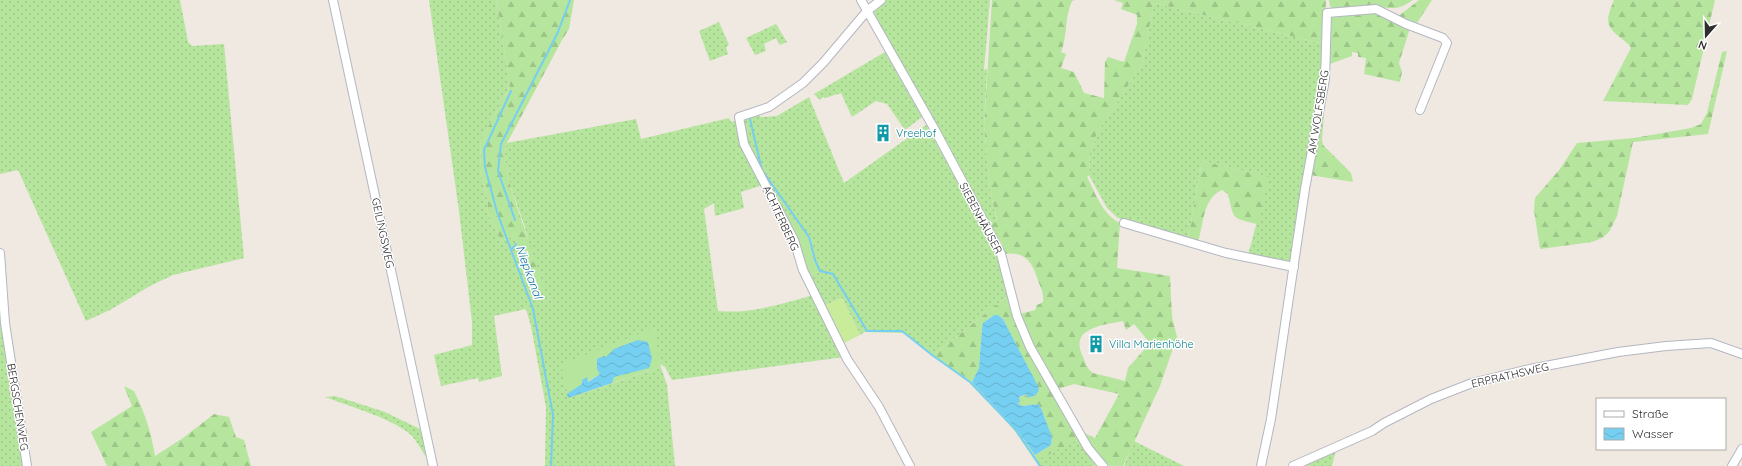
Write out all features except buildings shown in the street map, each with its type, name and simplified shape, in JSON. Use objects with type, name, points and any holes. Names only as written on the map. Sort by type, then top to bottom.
[{"type":"street","name":"GEILINGSWEG","points":[[333,0],[433,466]]},
{"type":"street","name":"SIEBENHÄUSER","points":[[861,0],[935,130],[1001,254],[1018,316],[1030,347],[1088,448],[1103,466]]},
{"type":"street","points":[[867,10],[881,0]]},
{"type":"street","name":"AM WOLFSBERG","points":[[1262,466],[1271,419],[1305,189],[1325,79],[1327,13],[1376,9],[1406,24],[1443,38],[1447,43],[1420,110]]},
{"type":"street","name":"ACHTERBERG","points":[[867,10],[823,63],[803,83],[769,107],[739,117],[744,144],[794,240],[803,270],[847,359],[879,407],[910,466]]},
{"type":"street","points":[[1124,223],[1226,253],[1294,267]]},
{"type":"street","name":"BERGSCHENWEG","points":[[0,253],[5,323],[27,466]]},
{"type":"street","name":"ERPRATHSWEG","points":[[1293,466],[1372,431],[1384,423],[1431,399],[1472,383],[1618,352],[1666,346],[1711,343],[1742,354]]},
{"type":"street","points":[[1732,466],[1742,449]]},
{"type":"green space","points":[[0,0],[180,0],[188,42],[192,46],[224,44],[244,258],[173,275],[150,286],[110,310],[86,321],[18,170],[0,174]]},
{"type":"green space","points":[[429,0],[496,0],[510,86],[481,140],[480,170],[488,203],[487,211],[501,241],[514,236],[534,288],[528,239],[508,178],[505,154],[507,143],[636,119],[641,139],[729,118],[731,122],[737,120],[763,185],[741,192],[744,208],[715,216],[714,203],[704,209],[718,311],[730,312],[754,310],[813,295],[844,357],[672,380],[665,367],[659,363],[653,328],[568,398],[661,367],[667,385],[675,466],[545,466],[546,407],[531,326],[526,309],[494,316],[502,376],[479,382],[478,378],[441,386],[434,355],[472,345],[472,322],[459,211]]},
{"type":"green space","points":[[496,0],[574,0],[569,29],[507,143],[505,153],[508,177],[543,287],[534,288],[514,236],[501,241],[487,211],[488,203],[480,170],[481,140],[510,86]]},
{"type":"green space","points":[[885,0],[990,0],[984,70],[987,69],[984,126],[990,189],[997,222],[990,226],[874,15],[875,7]]},
{"type":"green space","points":[[992,0],[1075,0],[1072,1],[1068,14],[1065,39],[1061,52],[1066,54],[1061,68],[1074,72],[1084,93],[1104,98],[1105,62],[1108,57],[1124,62],[1137,24],[1137,15],[1121,9],[1123,3],[1114,0],[1326,0],[1324,44],[1154,3],[1142,64],[1097,133],[1090,152],[1089,175],[1087,177],[1104,209],[1120,223],[1117,268],[1170,276],[1172,317],[1177,337],[1160,386],[1123,466],[1109,466],[1093,449],[1082,432],[1095,438],[1119,394],[1074,384],[1058,389],[1033,347],[1020,314],[1035,310],[1037,305],[1043,302],[1042,292],[1032,265],[1024,257],[1013,254],[1005,254],[1002,244],[990,226],[997,221],[990,189],[984,126]],"holes":[[[1123,321],[1126,330],[1134,324],[1150,343],[1128,368],[1125,381],[1093,373],[1085,363],[1080,347],[1080,339],[1084,333],[1098,326]]]},
{"type":"green space","points":[[1329,0],[1413,0],[1397,8],[1366,7],[1333,9],[1330,6]]},
{"type":"green space","points":[[1419,0],[1432,0],[1415,26],[1396,18]]},
{"type":"green space","points":[[1614,0],[1715,0],[1692,99],[1688,105],[1603,101],[1631,48],[1609,26],[1608,17]]},
{"type":"green space","points":[[1154,3],[1324,44],[1323,75],[1294,265],[1248,255],[1269,177],[1202,161],[1188,239],[1118,218],[1107,208],[1089,175],[1090,152],[1097,133],[1142,64]]},
{"type":"green space","points":[[1377,11],[1410,28],[1399,63],[1402,72],[1400,82],[1364,74],[1366,58],[1358,57],[1358,53],[1352,52],[1352,56],[1327,65],[1330,16]]},
{"type":"green space","points":[[719,22],[729,45],[726,47],[728,54],[710,61],[699,31]]},
{"type":"green space","points":[[776,24],[787,42],[780,45],[776,38],[764,44],[766,51],[755,55],[746,38]]},
{"type":"green space","points":[[1727,51],[1708,134],[1633,142],[1617,216],[1609,232],[1602,238],[1592,242],[1540,249],[1534,210],[1535,198],[1560,169],[1577,143],[1634,138],[1691,128],[1701,124],[1707,113],[1722,52]]},
{"type":"green space","points":[[885,52],[922,117],[905,130],[887,104],[876,101],[852,117],[841,93],[825,98],[823,97],[820,100],[814,94]]},
{"type":"green space","points":[[809,97],[844,183],[926,125],[995,248],[1009,295],[933,355],[972,382],[1016,429],[1038,459],[1079,439],[1096,466],[1039,466],[1015,431],[970,383],[903,333],[865,332],[860,335],[842,298],[823,306],[808,274],[820,272],[814,261],[808,237],[787,222],[744,138],[742,118],[759,113],[760,117],[777,116]]},
{"type":"green space","points":[[1325,97],[1322,140],[1323,145],[1351,173],[1353,182],[1310,175]]},
{"type":"green space","points":[[1202,161],[1270,177],[1257,224],[1242,220],[1235,216],[1231,208],[1228,194],[1222,190],[1215,194],[1207,206],[1198,242],[1188,239]]},
{"type":"green space","points":[[794,219],[808,237],[814,261],[820,272],[808,274],[787,222]]},
{"type":"green space","points":[[1009,295],[1079,439],[1038,460],[1035,455],[1051,445],[1052,437],[1038,404],[1022,406],[1017,403],[1018,398],[1026,394],[1028,398],[1036,395],[1039,389],[1003,319],[998,315],[993,316],[983,325],[979,368],[972,382],[933,355]]},
{"type":"green space","points":[[0,298],[24,466],[0,466]]},
{"type":"green space","points":[[842,298],[860,335],[842,344],[823,306]]},
{"type":"green space","points":[[654,328],[661,367],[612,383],[614,377],[600,374],[567,394],[561,364]]},
{"type":"green space","points":[[124,386],[134,391],[138,399],[149,431],[155,456],[183,438],[214,414],[229,417],[236,437],[244,440],[251,466],[107,466],[91,432],[132,406]]},
{"type":"green space","points":[[335,396],[385,412],[422,430],[429,461],[412,436],[405,430],[383,419],[325,397]]},
{"type":"green space","points":[[1134,441],[1184,466],[1124,466]]},
{"type":"green space","points":[[1336,449],[1332,466],[1307,466],[1309,460]]},
{"type":"water","points":[[994,315],[998,315],[1003,319],[1038,386],[1039,390],[1036,395],[1028,398],[1026,394],[1019,397],[1020,402],[1017,403],[1022,406],[1038,404],[1052,437],[1051,445],[1035,455],[1016,429],[972,382],[979,368],[983,323]]},
{"type":"water","points":[[638,340],[648,342],[652,359],[649,368],[614,377],[612,383],[568,398],[567,394],[582,384],[582,380],[587,377],[588,382],[600,374],[597,369],[597,359],[604,356],[606,357],[614,349]]},
{"type":"waterway","points":[[515,220],[498,171],[501,144],[558,32],[570,0]]},
{"type":"waterway","name":"Niepkanal","points":[[511,91],[484,150],[485,167],[497,212],[533,309],[553,415],[551,466]]},
{"type":"waterway","points":[[749,115],[762,170],[809,237],[815,260],[820,271],[833,274],[867,331],[902,331],[970,382],[1015,429],[1040,466]]},
{"type":"waterway","name":"Niepkanal","points":[[512,249],[516,244]]},
{"type":"place","name":"Vreehof","points":[[883,133]]},
{"type":"place","name":"Villa Marienhöhe","points":[[1096,344]]}]
